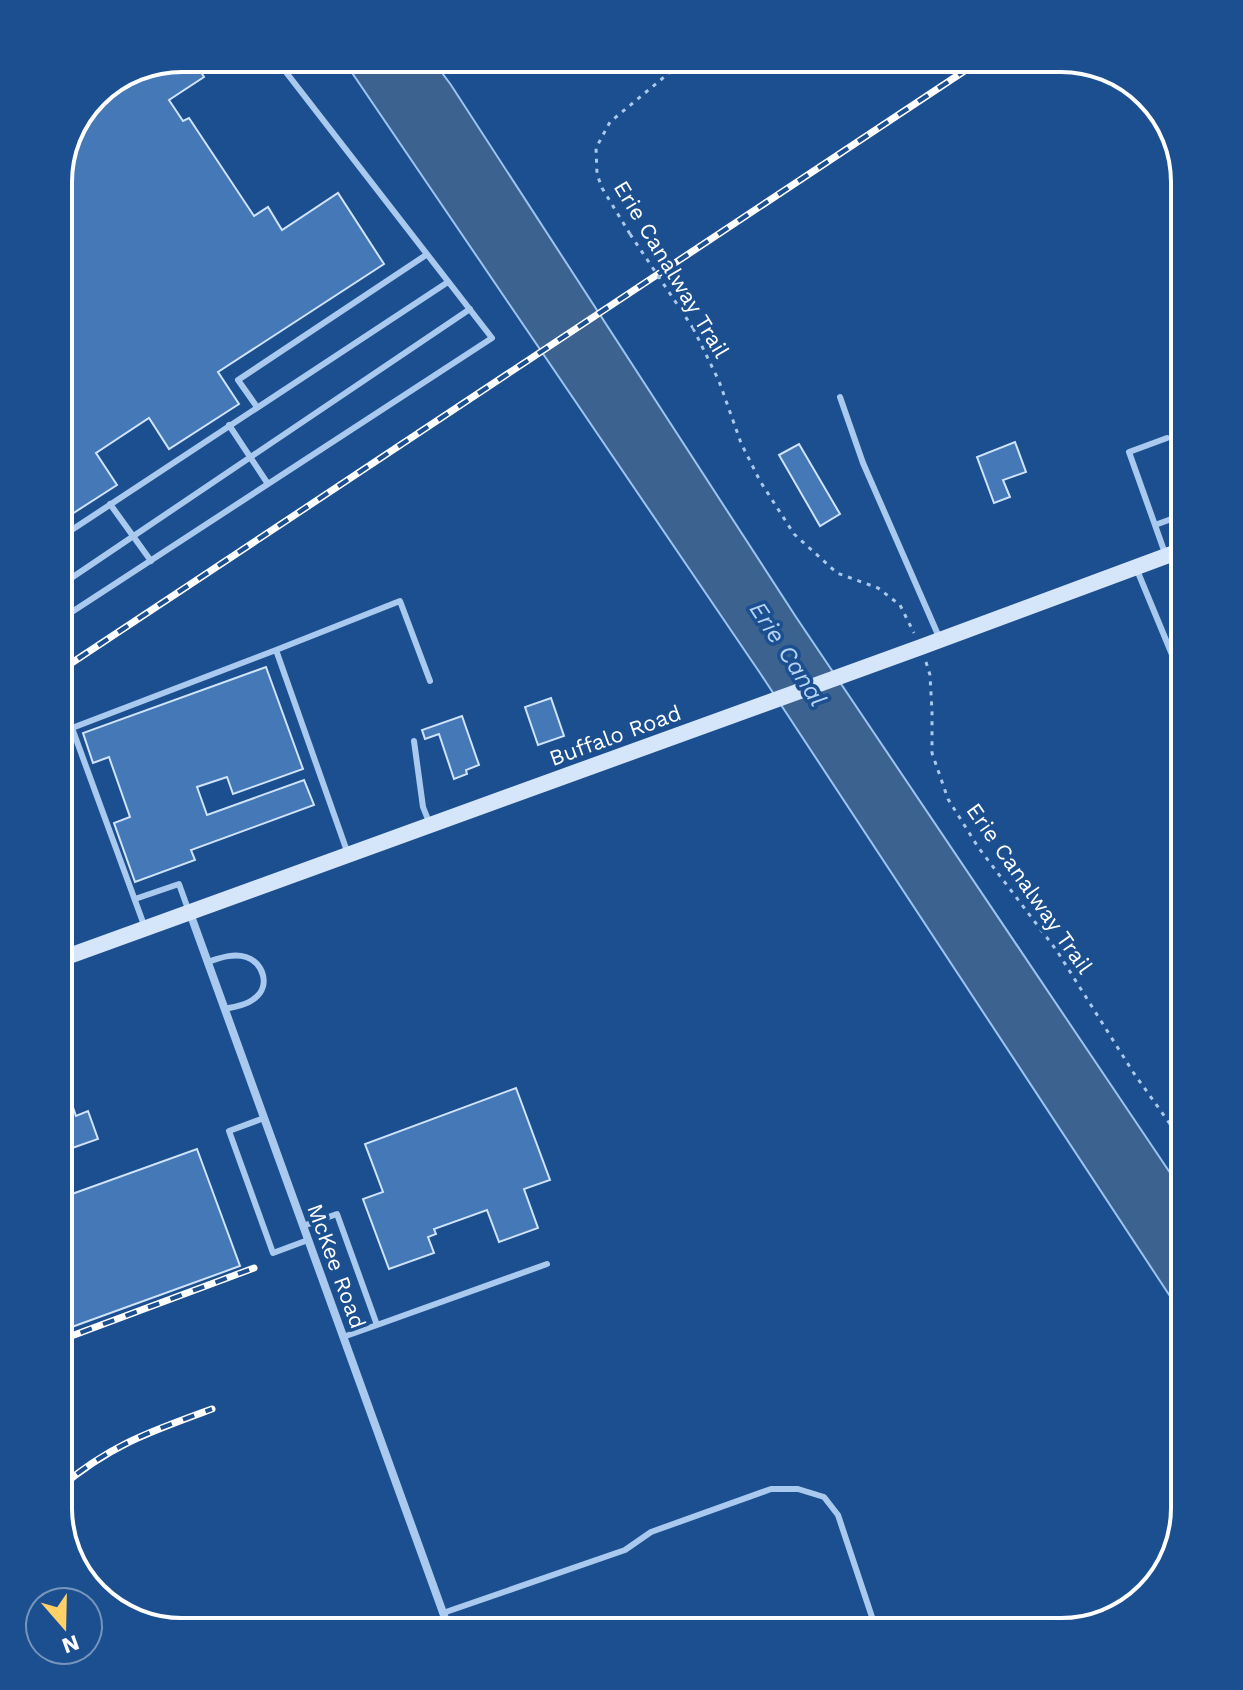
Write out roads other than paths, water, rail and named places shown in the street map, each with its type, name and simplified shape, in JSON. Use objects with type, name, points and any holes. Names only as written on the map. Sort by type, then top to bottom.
[{"type":"main road","name":"Buffalo Road","points":[[72,955],[1136,567],[1171,557]]},
{"type":"street","name":"McKee Road","points":[[190,913],[445,1618]]},
{"type":"lane","points":[[72,612],[492,338],[286,72]]},
{"type":"lane","points":[[257,407],[238,380],[426,255]]},
{"type":"lane","points":[[72,530],[448,282]]},
{"type":"lane","points":[[72,577],[470,309]]},
{"type":"lane","points":[[840,397],[863,463],[940,640]]},
{"type":"lane","points":[[229,425],[268,484]]},
{"type":"lane","points":[[1167,438],[1129,452],[1155,525],[1171,545]]},
{"type":"lane","points":[[110,504],[151,561]]},
{"type":"lane","points":[[1155,525],[1171,519]]},
{"type":"lane","points":[[1136,567],[1171,652]]},
{"type":"lane","points":[[145,928],[72,728],[400,601],[430,681]]},
{"type":"lane","points":[[276,650],[348,855]]},
{"type":"lane","points":[[414,741],[423,807],[430,826]]},
{"type":"lane","points":[[135,899],[179,884],[190,913]]},
{"type":"lane","points":[[207,962],[228,956],[243,956],[254,960],[261,969],[264,978],[262,991],[242,1005],[224,1009]]},
{"type":"lane","points":[[264,1118],[229,1131],[273,1253],[308,1240]]},
{"type":"lane","points":[[303,1226],[337,1214],[377,1325]]},
{"type":"lane","points":[[343,1337],[547,1264]]},
{"type":"lane","points":[[437,1618],[625,1550],[651,1532],[771,1489],[798,1489],[824,1497],[838,1515],[874,1618]]},
{"type":"water","name":"Erie Canal","points":[[352,72],[441,72],[451,85],[796,617],[1171,1174],[1171,1298],[760,673]]},
{"type":"railway","points":[[72,663],[963,72]]},
{"type":"railway","points":[[72,1336],[254,1268]]},
{"type":"railway","points":[[72,1478],[113,1450],[212,1409]]}]
